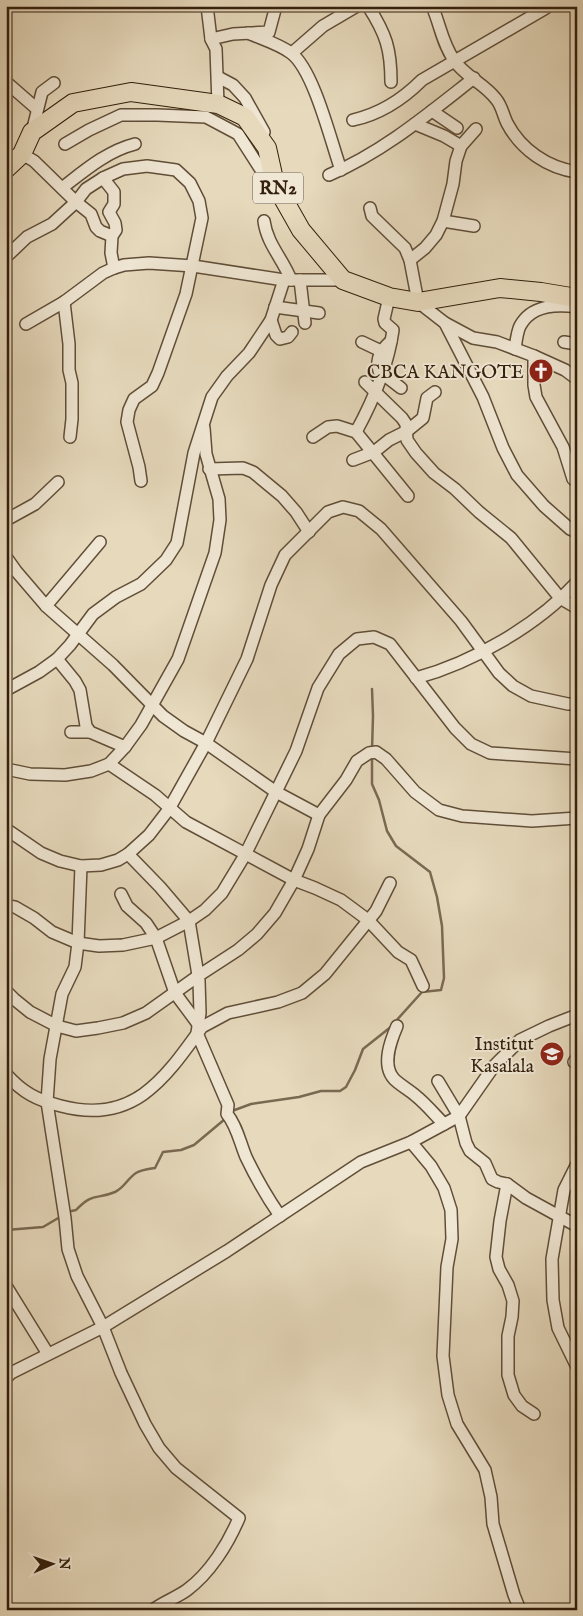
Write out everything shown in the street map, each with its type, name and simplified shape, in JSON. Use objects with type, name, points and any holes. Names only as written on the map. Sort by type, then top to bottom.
[{"type":"highway","name":"RN2","points":[[6,169],[22,154],[32,132],[73,102],[131,92],[218,104],[245,117],[267,148],[275,184],[301,230],[343,280],[389,297],[418,302],[500,288],[577,298]]},
{"type":"street","points":[[207,6],[211,39],[216,49],[218,104]]},
{"type":"street","points":[[211,39],[233,34],[269,32],[276,6]]},
{"type":"street","points":[[292,53],[323,26],[357,6]]},
{"type":"street","points":[[368,6],[381,27],[388,48],[391,82]]},
{"type":"street","points":[[432,6],[442,38],[454,61],[490,90],[500,104],[506,122],[514,136],[538,158],[560,170],[577,172]]},
{"type":"street","points":[[353,120],[368,117],[382,111],[412,90],[422,80],[546,8]]},
{"type":"street","points":[[248,33],[292,53],[306,72],[314,88],[341,170]]},
{"type":"street","points":[[218,77],[233,85],[250,107],[263,130],[267,148]]},
{"type":"street","points":[[329,176],[379,148],[415,124],[474,78]]},
{"type":"street","points":[[6,82],[38,109]]},
{"type":"street","points":[[32,132],[42,92],[54,83]]},
{"type":"street","points":[[432,111],[457,128]]},
{"type":"street","points":[[65,144],[121,115],[157,114],[206,117],[238,134],[265,176],[275,184]]},
{"type":"street","points":[[415,124],[444,136],[461,146]]},
{"type":"street","points":[[410,260],[436,235],[443,221],[453,184],[453,170],[461,146],[476,129]]},
{"type":"street","points":[[62,188],[100,160],[127,146],[135,144]]},
{"type":"street","points":[[22,154],[34,161],[91,214],[96,227],[100,231],[112,236]]},
{"type":"street","points":[[6,257],[27,238],[52,224],[76,202],[86,189],[103,178],[123,169],[147,166],[176,170],[190,183],[199,201],[202,218],[186,294],[158,373],[152,386],[134,399],[129,410],[127,422],[141,481]]},
{"type":"street","points":[[103,178],[114,192],[114,204],[109,212],[116,222],[116,230],[112,236],[111,253],[114,268]]},
{"type":"street","points":[[370,208],[372,216],[406,248],[418,302],[445,323],[473,338],[497,342],[534,356],[565,370],[577,379]]},
{"type":"street","points":[[264,221],[270,243],[292,280],[303,311],[305,323]]},
{"type":"street","points":[[443,221],[474,226]]},
{"type":"street","points":[[26,324],[64,302],[103,273],[114,268],[149,263],[193,266],[292,280],[343,280]]},
{"type":"street","points":[[6,690],[39,672],[56,659],[70,645],[93,614],[116,597],[141,584],[166,560],[177,543],[194,454],[212,397],[226,376],[249,353],[271,320],[275,307],[292,280]]},
{"type":"street","points":[[356,432],[376,392],[390,352],[393,330],[385,323],[384,319],[389,297]]},
{"type":"street","points":[[64,302],[69,344],[69,370],[72,383],[70,437]]},
{"type":"street","points":[[515,349],[519,328],[524,319],[535,311],[549,306],[577,307]]},
{"type":"street","points":[[275,307],[319,313]]},
{"type":"street","points":[[271,320],[276,335],[280,338],[288,337],[292,332]]},
{"type":"street","points":[[445,323],[484,397],[503,448],[517,475],[544,506],[570,529],[577,532]]},
{"type":"street","points":[[391,341],[381,351],[377,367],[382,374],[401,388]]},
{"type":"street","points":[[362,342],[381,351]]},
{"type":"street","points":[[564,342],[577,344]]},
{"type":"street","points":[[534,356],[536,397],[563,447],[573,478]]},
{"type":"street","points":[[366,382],[402,418],[406,424],[407,440],[428,466],[511,538],[560,598],[577,608]]},
{"type":"street","points":[[353,460],[374,452],[389,440],[406,432],[423,418],[426,413],[427,398],[435,392]]},
{"type":"street","points":[[6,769],[30,774],[65,775],[91,771],[110,764],[141,725],[178,659],[215,553],[220,520],[218,499],[206,454],[203,422]]},
{"type":"street","points":[[313,437],[328,427],[337,426],[356,432],[408,496]]},
{"type":"street","points":[[209,469],[243,468],[253,472],[282,496],[296,512],[309,532]]},
{"type":"street","points":[[6,520],[35,504],[58,482]]},
{"type":"street","points":[[6,829],[41,854],[81,866],[101,865],[118,860],[128,854],[149,835],[169,809],[206,743],[247,659],[271,585],[285,555],[328,512],[343,507],[359,511],[381,529],[461,621],[499,674],[513,686],[531,696],[568,704],[577,704]]},
{"type":"street","points":[[46,606],[100,542]]},
{"type":"street","points":[[6,557],[10,570],[77,635],[113,665],[163,716],[184,731],[206,743],[276,792],[319,815]]},
{"type":"street","points":[[416,678],[436,672],[483,651],[531,621],[577,582]]},
{"type":"street","points":[[6,905],[15,907],[34,918],[52,932],[78,943],[99,946],[123,945],[156,938],[189,921],[205,910],[222,892],[245,855],[296,751],[318,688],[339,654],[357,639],[374,637],[390,644],[455,728],[471,744],[490,753],[577,759]]},
{"type":"street","points":[[56,659],[75,681],[80,690],[86,726],[90,732]]},
{"type":"street","points":[[71,732],[90,732],[125,747]]},
{"type":"street","points":[[6,991],[30,1012],[57,1026],[76,1031],[123,1022],[146,1013],[238,950],[257,934],[275,912],[294,880],[308,849],[319,815],[346,780],[357,761],[372,752],[386,759],[415,792],[439,810],[462,816],[532,821],[577,818]]},
{"type":"street","points":[[110,764],[154,795],[186,822],[294,880],[341,900],[368,920],[398,952],[411,960],[423,986]]},
{"type":"street","points":[[128,854],[160,886],[189,921],[198,976],[200,1006],[198,1029]]},
{"type":"street","points":[[81,866],[78,943],[75,967],[62,994],[50,1059],[47,1102],[68,1249],[77,1276],[103,1327],[121,1373],[145,1424],[159,1448],[176,1468],[239,1518],[229,1542],[208,1568],[187,1590],[152,1610]]},
{"type":"street","points":[[6,1074],[32,1097],[47,1102],[89,1112],[113,1109],[128,1104],[158,1083],[198,1029],[228,1013],[278,1002],[302,993],[325,974],[376,910],[390,883]]},
{"type":"street","points":[[122,894],[127,906],[146,923],[156,938],[175,993],[198,1029],[228,1104],[230,1117],[246,1156],[262,1190],[280,1216]]},
{"type":"street","points":[[6,1378],[11,1373],[103,1327],[227,1251],[361,1162],[411,1142],[459,1116],[494,1066],[520,1040],[577,1015]]},
{"type":"street","points":[[397,1026],[388,1052],[392,1078],[418,1097],[444,1124]]},
{"type":"street","points":[[438,1081],[459,1116],[470,1151],[485,1163],[492,1179],[507,1184],[526,1198],[577,1226]]},
{"type":"street","points":[[411,1142],[431,1166],[444,1188],[451,1210],[452,1239],[447,1267],[443,1356],[448,1395],[457,1424],[485,1470],[491,1497],[493,1524],[520,1610]]},
{"type":"street","points":[[577,1164],[564,1190],[552,1259],[553,1300],[558,1328],[577,1368]]},
{"type":"street","points":[[507,1184],[496,1257],[499,1269],[508,1285],[513,1301],[508,1336],[508,1375],[514,1395],[522,1406],[534,1414]]},
{"type":"street","points":[[6,1286],[48,1354]]},
{"type":"waterway","points":[[574,6],[577,11]]},
{"type":"waterway","points":[[372,689],[372,750]]},
{"type":"waterway","points":[[372,755],[372,784],[379,800],[387,831],[396,846],[430,872],[442,926],[444,978],[441,990],[422,992],[395,1022]]},
{"type":"waterway","points":[[232,1111],[251,1104],[299,1097],[321,1091],[340,1091],[346,1087],[363,1049],[392,1026]]},
{"type":"waterway","points":[[67,1212],[76,1210],[91,1199],[115,1192],[136,1173],[155,1168],[163,1152],[181,1150],[194,1145],[225,1119]]},
{"type":"waterway","points":[[6,1230],[43,1227],[60,1217]]},
{"type":"place","name":"CBCA KANGOTE","points":[[541,371]]},
{"type":"place","name":"Institut Kasalala","points":[[552,1054]]}]
